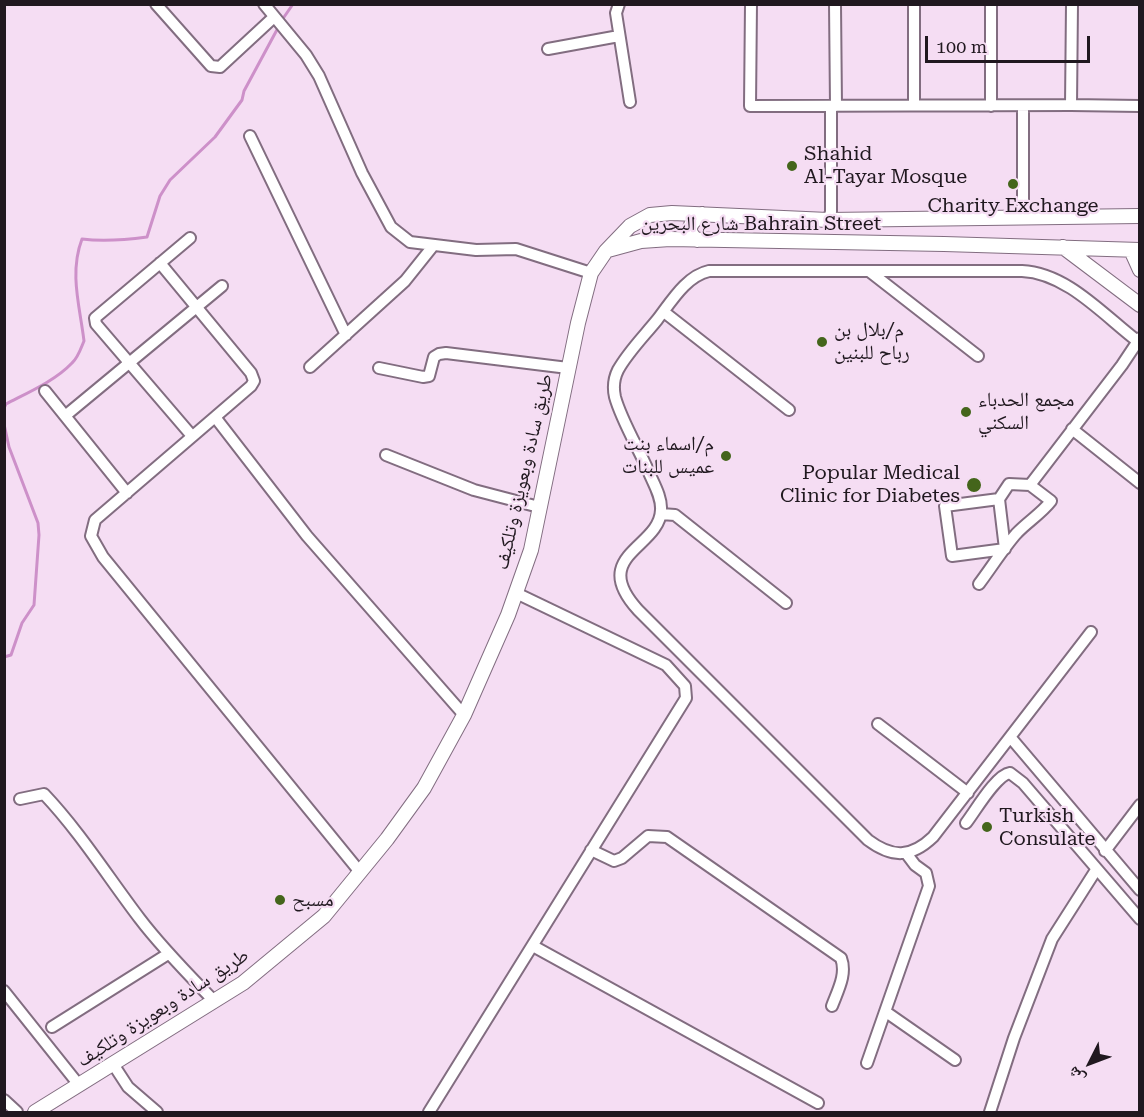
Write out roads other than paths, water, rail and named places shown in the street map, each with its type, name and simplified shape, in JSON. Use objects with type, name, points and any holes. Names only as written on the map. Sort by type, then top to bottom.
[{"type":"main road","name":"شارع البحرين Bahrain Street","points":[[606,251],[630,226],[650,215],[672,213],[828,220],[1140,216]]},
{"type":"main road","points":[[697,240],[689,232],[689,227],[702,214]]},
{"type":"main road","points":[[943,218],[935,228],[944,244]]},
{"type":"main road","name":"شارع البحرين Bahrain Street","points":[[606,251],[641,241],[697,240],[1135,250]]},
{"type":"main road","points":[[1063,247],[1140,305]]},
{"type":"main road","points":[[1135,250],[1140,270]]},
{"type":"main road","name":"طريق سادة وبعويزة وتلكيف","points":[[35,1113],[243,983],[324,916],[424,788],[464,715],[516,593],[531,550],[568,368],[591,273],[606,251]]},
{"type":"street","points":[[156,4],[174,27],[215,68],[220,67],[275,19]]},
{"type":"street","points":[[264,4],[319,76],[362,173],[391,227],[410,242],[476,250],[516,249],[591,273]]},
{"type":"street","points":[[619,4],[616,13],[630,102]]},
{"type":"street","points":[[751,4],[750,106],[1140,106]]},
{"type":"street","points":[[828,220],[831,212],[835,4]]},
{"type":"street","points":[[914,4],[914,105]]},
{"type":"street","points":[[991,4],[991,106]]},
{"type":"street","points":[[1071,105],[1072,4]]},
{"type":"street","points":[[548,49],[619,36]]},
{"type":"street","points":[[1023,106],[1023,217]]},
{"type":"street","points":[[250,136],[346,335]]},
{"type":"street","points":[[190,238],[95,318],[96,324],[192,436]]},
{"type":"street","points":[[310,367],[405,281],[433,246]]},
{"type":"street","points":[[160,263],[251,373],[254,381],[95,520],[91,536],[103,557],[360,872]]},
{"type":"street","points":[[1030,485],[1139,341],[1062,282],[1040,273],[709,271],[701,273],[689,282],[618,371],[614,389],[615,398],[657,490],[662,507],[654,528],[623,563],[624,591],[630,601],[868,840],[888,852],[906,853],[925,844],[933,837],[1091,632]]},
{"type":"street","points":[[869,271],[978,356]]},
{"type":"street","points":[[65,416],[222,286]]},
{"type":"street","points":[[663,312],[789,410]]},
{"type":"street","points":[[379,368],[423,377],[429,376],[434,357],[446,353],[568,368]]},
{"type":"street","points":[[45,391],[127,493]]},
{"type":"street","points":[[215,417],[307,536],[464,715]]},
{"type":"street","points":[[1072,429],[1140,483]]},
{"type":"street","points":[[386,455],[474,490],[540,507]]},
{"type":"street","points":[[979,584],[1017,534],[1043,512],[1052,501],[1030,485],[1009,484],[999,499],[1005,549]]},
{"type":"street","points":[[999,499],[945,506],[952,556],[1005,549]]},
{"type":"street","points":[[661,514],[675,515],[786,603]]},
{"type":"street","points":[[429,1113],[686,698],[686,686],[666,665],[516,593]]},
{"type":"street","points":[[878,724],[968,793]]},
{"type":"street","points":[[1011,738],[1140,890]]},
{"type":"street","points":[[966,823],[996,783],[1004,774],[1010,773],[1023,783],[1140,920]]},
{"type":"street","points":[[20,799],[44,794],[61,812],[168,954],[214,1001]]},
{"type":"street","points":[[1106,851],[1140,805]]},
{"type":"street","points":[[591,849],[614,861],[622,858],[648,836],[667,837],[841,958],[844,973],[832,1006]]},
{"type":"street","points":[[867,1064],[929,886],[926,873],[915,865],[906,853]]},
{"type":"street","points":[[990,1113],[1014,1038],[1052,939],[1096,870]]},
{"type":"street","points":[[532,946],[818,1104]]},
{"type":"street","points":[[52,1027],[168,954]]},
{"type":"street","points":[[4,991],[79,1085]]},
{"type":"street","points":[[886,1012],[955,1060]]},
{"type":"street","points":[[113,1064],[128,1087],[157,1113]]},
{"type":"street","points":[[4,1100],[17,1113]]},
{"type":"waterway","points":[[282,20],[293,4]]},
{"type":"waterway","points":[[4,408],[6,404],[57,375],[74,361],[79,353],[84,341],[78,303],[76,264],[82,239],[115,240],[147,237],[160,196],[170,180],[215,137],[242,100],[244,91],[279,26]]},
{"type":"waterway","points":[[4,424],[9,447],[38,523],[39,535],[34,605],[22,623],[11,655],[4,657]]},
{"type":"place","name":"Shahid Al-Tayar Mosque","points":[[792,166]]},
{"type":"place","name":"Charity Exchange","points":[[1013,184]]},
{"type":"place","name":"م/بلال بن رباح للبنين","points":[[822,342]]},
{"type":"place","name":"مجمع الحدباء السكني","points":[[966,412]]},
{"type":"place","name":"م/اسماء بنت عميس للبنات","points":[[726,456]]},
{"type":"place","name":"Popular Medical Clinic for Diabetes","points":[[974,485]]},
{"type":"place","name":"Turkish Consulate","points":[[987,827]]},
{"type":"place","name":"مسبح","points":[[280,900]]}]
